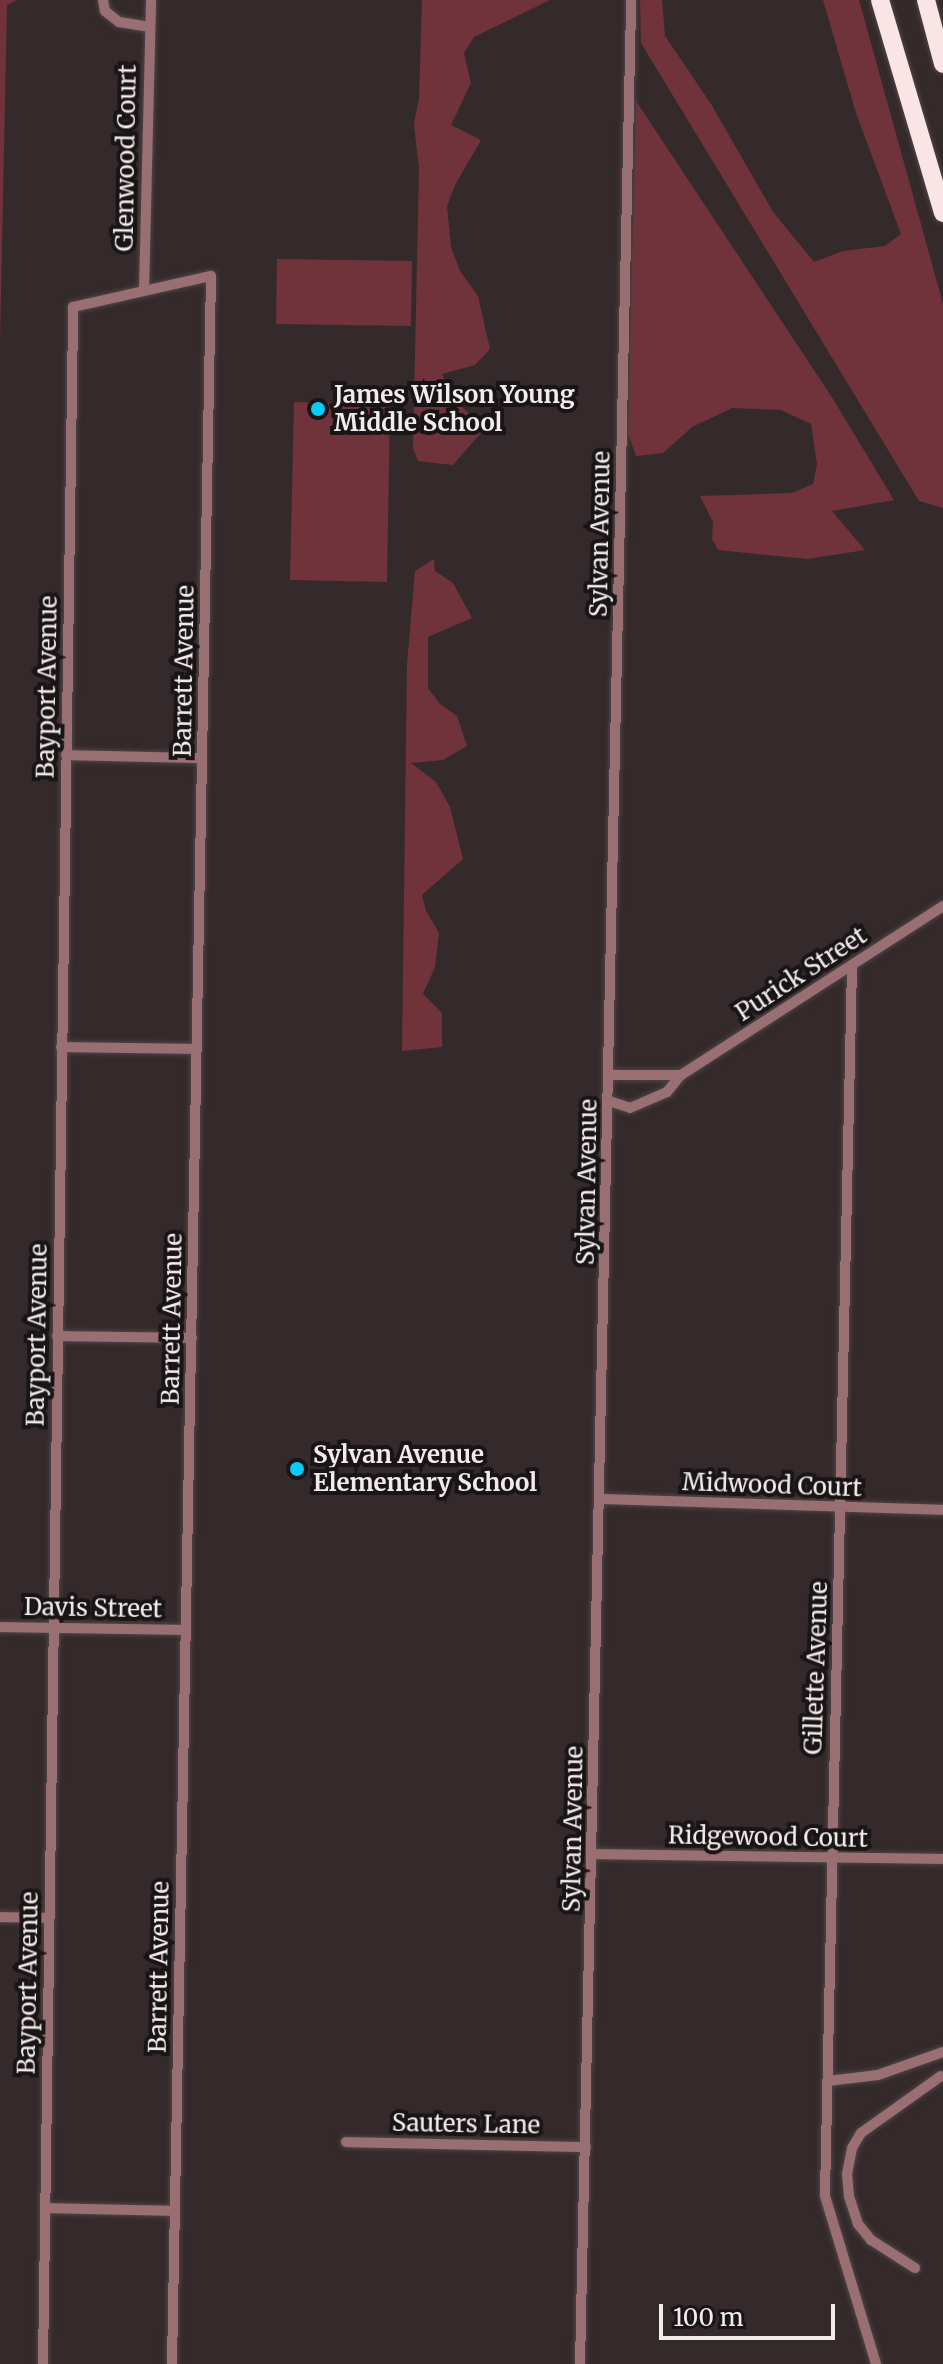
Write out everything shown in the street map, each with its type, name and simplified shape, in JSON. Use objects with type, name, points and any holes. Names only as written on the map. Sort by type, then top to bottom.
[{"type":"highway","points":[[880,0],[943,213]]},
{"type":"highway","points":[[929,0],[943,64]]},
{"type":"street","points":[[103,0],[105,11],[119,22],[149,27]]},
{"type":"street","name":"Glenwood Court","points":[[144,290],[151,0]]},
{"type":"street","name":"Sylvan Avenue","points":[[580,2364],[631,0]]},
{"type":"street","name":"Barrett Avenue","points":[[144,290],[211,276],[172,2364]]},
{"type":"street","name":"Bayport Avenue","points":[[43,2364],[73,307],[144,290]]},
{"type":"street","points":[[66,755],[202,758]]},
{"type":"street","name":"Purick Street","points":[[609,1101],[630,1108],[667,1092],[681,1075],[943,906]]},
{"type":"street","name":"Gillette Avenue","points":[[852,966],[825,2196],[876,2364]]},
{"type":"street","points":[[61,1047],[197,1049]]},
{"type":"street","points":[[610,1075],[681,1075]]},
{"type":"street","points":[[57,1336],[192,1338]]},
{"type":"street","name":"Midwood Court","points":[[600,1499],[943,1510]]},
{"type":"street","name":"Davis Street","points":[[0,1627],[185,1630]]},
{"type":"street","name":"Ridgewood Court","points":[[592,1854],[943,1859]]},
{"type":"street","points":[[0,1917],[48,1918]]},
{"type":"street","points":[[828,2081],[878,2075],[943,2052]]},
{"type":"street","points":[[915,2268],[871,2240],[858,2224],[849,2196],[847,2174],[852,2148],[861,2133],[942,2078],[928,2058]]},
{"type":"street","name":"Sauters Lane","points":[[346,2142],[586,2147]]},
{"type":"street","points":[[45,2208],[175,2211]]},
{"type":"shaded area","points":[[0,0],[17,0],[7,5],[0,343]]},
{"type":"shaded area","points":[[422,0],[550,0],[474,37],[464,53],[471,83],[451,125],[481,140],[455,185],[447,206],[451,247],[460,271],[478,296],[490,349],[475,365],[442,374],[453,399],[485,428],[453,465],[418,461],[413,448],[419,169],[414,124],[419,98]]},
{"type":"shaded area","points":[[640,0],[662,0],[665,36],[711,104],[773,212],[814,262],[843,251],[885,246],[901,234],[856,113],[823,0],[859,0],[943,304],[943,508],[919,501],[641,43]]},
{"type":"shaded area","points":[[636,101],[833,399],[894,500],[832,511],[865,550],[807,559],[718,550],[712,539],[713,522],[700,496],[792,493],[813,484],[817,464],[811,424],[781,410],[732,408],[692,427],[663,453],[636,456],[628,434]]},
{"type":"shaded area","points":[[277,259],[412,261],[411,326],[276,324]]},
{"type":"shaded area","points":[[294,402],[390,404],[387,582],[290,580]]},
{"type":"shaded area","points":[[434,559],[435,571],[453,583],[472,618],[428,637],[428,688],[440,704],[457,716],[467,746],[443,760],[411,763],[436,782],[450,807],[463,859],[422,895],[426,911],[439,933],[435,967],[423,994],[442,1013],[442,1047],[402,1051],[407,664],[415,571]]},
{"type":"place","name":"James Wilson Young Middle School","points":[[318,409]]},
{"type":"place","name":"Sylvan Avenue Elementary School","points":[[297,1469]]}]
